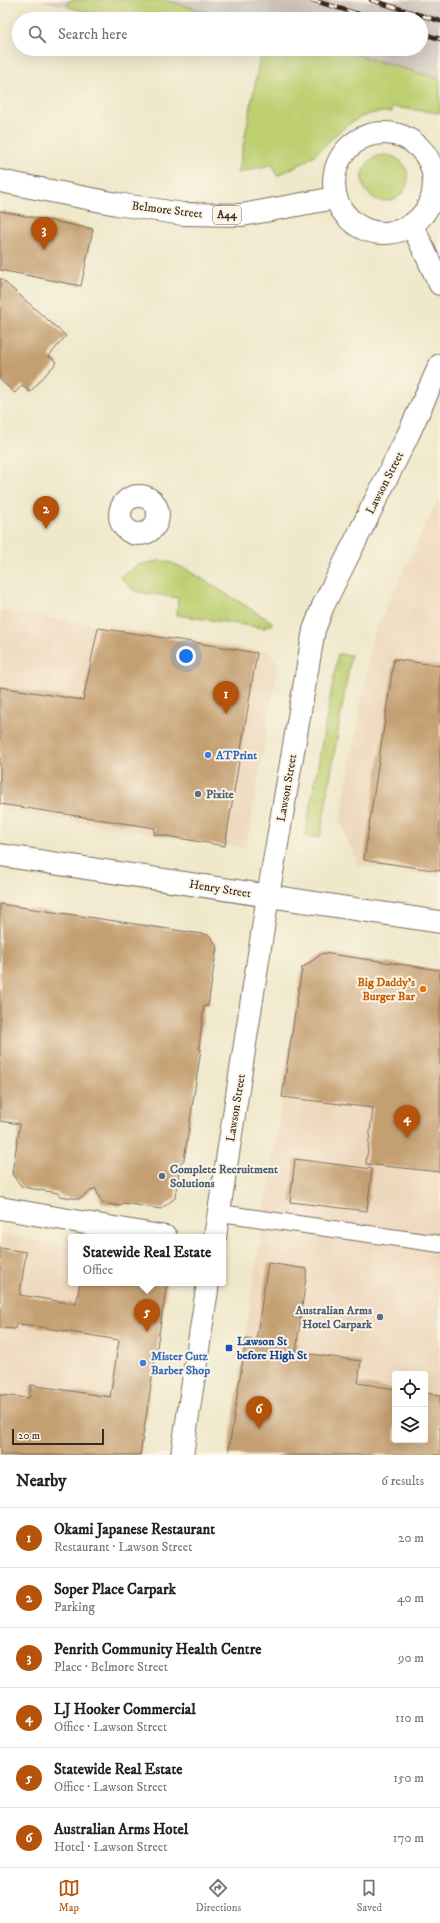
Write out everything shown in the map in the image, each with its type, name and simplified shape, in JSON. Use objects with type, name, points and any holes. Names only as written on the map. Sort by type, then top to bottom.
[{"type":"main road","points":[[389,133],[405,138],[419,147],[434,160],[434,189],[430,203],[422,215],[412,225],[398,231],[382,234],[367,230],[353,223],[342,212],[335,198],[333,182],[336,165],[344,151],[358,140],[373,134],[389,133]]},
{"type":"main road","name":"Belmore Street","points":[[0,181],[117,204],[182,214],[242,215],[335,198]]},
{"type":"main road","points":[[412,225],[440,284]]},
{"type":"main road","name":"Lawson Street","points":[[216,1234],[268,896],[317,618],[407,437],[440,365]]},
{"type":"main road","name":"Henry Street","points":[[0,855],[440,922]]},
{"type":"main road","points":[[0,1208],[149,1234]]},
{"type":"main road","points":[[182,1455],[208,1286]]},
{"type":"lane","points":[[220,1213],[440,1244]]},
{"type":"shaded area","points":[[39,0],[440,0],[440,100],[276,56],[428,56],[428,12],[90,12]]},
{"type":"shaded area","points":[[440,496],[440,877],[358,865],[340,821],[373,635]]},
{"type":"shaded area","points":[[0,610],[270,652],[279,663],[246,848],[0,810]]},
{"type":"shaded area","points":[[323,953],[440,970],[440,1455],[227,1455],[302,968]]},
{"type":"shaded area","points":[[0,1234],[68,1246],[68,1286],[167,1286],[140,1455],[0,1455]]},
{"type":"green space","points":[[70,0],[164,0],[206,12],[88,12],[67,7]]},
{"type":"green space","points":[[260,56],[360,56],[440,79],[440,113],[392,107],[392,112],[379,112],[357,119],[339,132],[309,159],[277,176],[273,164],[238,173]]},
{"type":"green space","points":[[385,155],[398,159],[404,165],[408,178],[404,191],[398,197],[385,201],[372,197],[366,191],[362,178],[366,165],[372,159]]},
{"type":"green space","points":[[158,561],[169,562],[184,568],[272,622],[272,625],[266,625],[265,628],[177,615],[178,598],[134,591],[120,577],[138,565]]},
{"type":"green space","points":[[338,654],[351,655],[320,838],[305,836]]},
{"type":"building","points":[[0,211],[93,229],[81,286],[0,270]]},
{"type":"building","points":[[0,278],[66,336],[49,356],[57,362],[30,392],[22,385],[15,393],[0,380]]},
{"type":"building","points":[[98,628],[257,653],[225,846],[154,834],[155,828],[0,804],[0,687],[83,700]]},
{"type":"building","points":[[394,659],[440,666],[440,871],[364,860]]},
{"type":"building","points":[[0,904],[209,935],[217,946],[208,1006],[204,1006],[199,1048],[201,1049],[184,1160],[180,1164],[175,1198],[161,1209],[123,1203],[120,1206],[102,1203],[95,1188],[79,1199],[60,1196],[58,1193],[22,1187],[12,1174],[20,1124],[0,1121]]},
{"type":"building","points":[[323,953],[440,970],[440,1172],[366,1164],[373,1108],[282,1097],[302,968]]},
{"type":"building","points":[[295,1159],[372,1169],[367,1211],[290,1202]]},
{"type":"building","points":[[0,1248],[26,1252],[20,1295],[76,1304],[79,1286],[167,1286],[140,1455],[0,1455],[0,1395],[29,1398],[31,1385],[110,1397],[119,1340],[28,1325],[16,1324],[15,1329],[0,1328]]},
{"type":"building","points":[[268,1263],[307,1269],[296,1352],[361,1361],[358,1383],[392,1389],[392,1443],[428,1443],[428,1393],[440,1395],[440,1455],[228,1455],[246,1339],[256,1340]]},
{"type":"railway","points":[[312,0],[352,12]]},
{"type":"railway","points":[[371,0],[410,12]]},
{"type":"railway","points":[[428,17],[440,21]]},
{"type":"railway","points":[[428,35],[440,39]]},
{"type":"place","name":"Penrith Community Health Centre","points":[[44,250]]},
{"type":"place","name":"Soper Place Carpark","points":[[46,529]]},
{"type":"place","name":"Okami Japanese Restaurant","points":[[226,714]]},
{"type":"place","name":"ATPrint","points":[[208,755]]},
{"type":"place","name":"Pixite","points":[[198,794]]},
{"type":"place","name":"Big Daddy's Burger Bar","points":[[423,989]]},
{"type":"place","name":"LJ Hooker Commercial","points":[[407,1138]]},
{"type":"place","name":"Complete Recruitment Solutions","points":[[162,1176]]},
{"type":"place","name":"Australian Arms Hotel Carpark","points":[[380,1317]]},
{"type":"place","name":"Statewide Real Estate","points":[[147,1332]]},
{"type":"place","name":"Lawson St before High St","points":[[229,1348]]},
{"type":"place","name":"Mister Cutz Barber Shop","points":[[143,1363]]},
{"type":"place","name":"Australian Arms Hotel","points":[[259,1429]]}]
